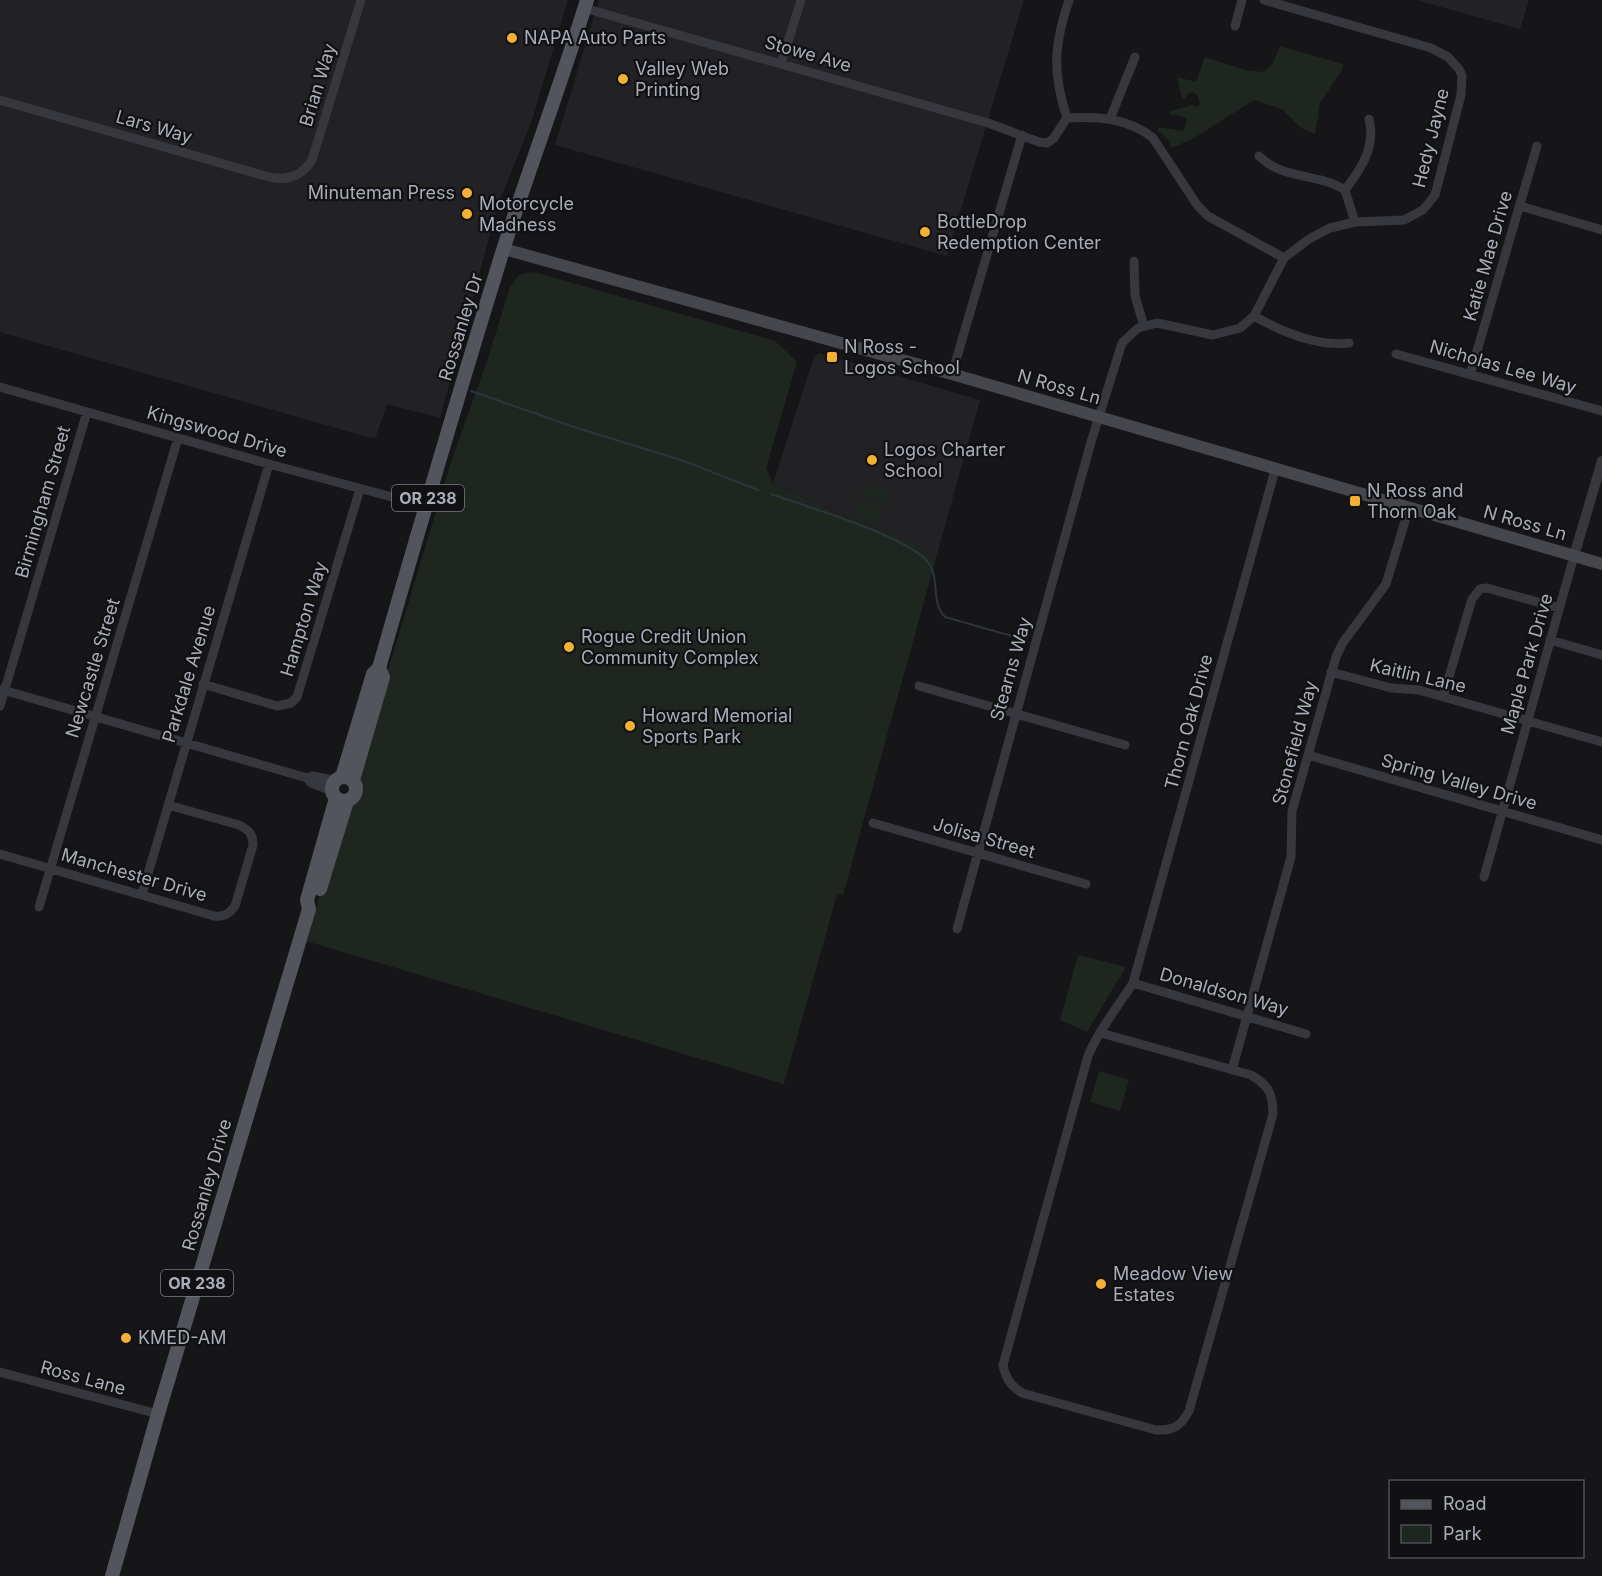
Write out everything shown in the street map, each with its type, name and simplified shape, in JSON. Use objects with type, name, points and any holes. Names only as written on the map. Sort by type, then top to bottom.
[{"type":"main road","name":"Rossanley Dr","points":[[380,668],[426,506],[504,249],[585,4]]},
{"type":"main road","name":"N Ross Ln","points":[[504,249],[952,374],[1602,564]]},
{"type":"main road","name":"Rossanley Drive","points":[[112,1576],[309,909],[307,900],[341,788],[383,677],[380,668]]},
{"type":"street","name":"Brian Way","points":[[299,173],[309,166],[312,160],[361,0]]},
{"type":"street","points":[[782,64],[801,0]]},
{"type":"street","points":[[1069,0],[1062,21],[1056,59],[1067,118],[1089,116],[1110,119],[1136,127],[1153,138],[1197,205],[1208,216],[1284,258]]},
{"type":"street","points":[[1235,26],[1242,0]]},
{"type":"street","name":"Hedy Jayne","points":[[1144,326],[1157,323],[1169,324],[1187,331],[1220,335],[1240,328],[1254,315],[1284,258],[1309,238],[1355,222],[1404,220],[1424,210],[1435,195],[1460,107],[1462,76],[1455,64],[1448,57],[1424,45],[1264,0]]},
{"type":"street","name":"Stowe Ave","points":[[585,4],[988,123],[1047,143],[1053,139],[1067,118]]},
{"type":"street","points":[[1110,119],[1135,57]]},
{"type":"street","name":"Lars Way","points":[[0,100],[269,177],[286,178],[299,173]]},
{"type":"street","points":[[1345,190],[1359,172],[1369,151],[1372,135],[1369,119]]},
{"type":"street","points":[[952,374],[1022,135]]},
{"type":"street","name":"Katie Mae Drive","points":[[1470,375],[1537,146]]},
{"type":"street","points":[[1259,156],[1274,168],[1335,185],[1345,190],[1355,222]]},
{"type":"street","points":[[1520,206],[1602,230]]},
{"type":"street","points":[[1098,418],[1122,343],[1131,333],[1144,326],[1135,296],[1134,261]]},
{"type":"street","points":[[1254,315],[1280,330],[1297,336],[1329,344],[1349,343]]},
{"type":"street","name":"Nicholas Lee Way","points":[[1396,354],[1602,411]]},
{"type":"street","name":"Kingswood Drive","points":[[0,387],[426,506]]},
{"type":"street","name":"Birmingham Street","points":[[0,706],[2,690],[87,412]]},
{"type":"street","name":"Stearns Way","points":[[957,929],[1098,418]]},
{"type":"street","name":"Newcastle Street","points":[[39,907],[178,438]]},
{"type":"street","name":"Maple Park Drive","points":[[1484,877],[1602,460]]},
{"type":"street","name":"Parkdale Avenue","points":[[142,894],[269,464]]},
{"type":"street","name":"Thorn Oak Drive","points":[[1232,1070],[1251,1075],[1269,1089],[1273,1100],[1273,1114],[1189,1411],[1183,1421],[1176,1428],[1166,1431],[1156,1430],[1022,1393],[1012,1387],[1006,1378],[1003,1365],[1005,1355],[1088,1056],[1133,983],[1275,470]]},
{"type":"street","name":"Hampton Way","points":[[203,684],[278,706],[291,703],[297,697],[360,489]]},
{"type":"street","name":"Stonefield Way","points":[[1232,1070],[1245,1016],[1291,857],[1292,811],[1331,672],[1342,644],[1386,584],[1409,508]]},
{"type":"street","points":[[1443,697],[1472,599],[1480,589],[1487,588],[1559,608]]},
{"type":"street","points":[[1550,640],[1602,655]]},
{"type":"street","name":"Kaitlin Lane","points":[[1331,672],[1391,688],[1419,690],[1602,742]]},
{"type":"street","points":[[919,686],[1125,745]]},
{"type":"street","points":[[2,690],[307,778],[313,776],[341,788]]},
{"type":"street","name":"Spring Valley Drive","points":[[1308,755],[1602,840]]},
{"type":"street","name":"Manchester Drive","points":[[0,854],[214,916],[230,913],[235,906],[254,845],[253,836],[248,829],[238,825],[168,805]]},
{"type":"street","name":"Jolisa Street","points":[[873,824],[1086,884]]},
{"type":"street","name":"Donaldson Way","points":[[1133,983],[1306,1034]]},
{"type":"street","points":[[1101,1032],[1232,1070]]},
{"type":"street","name":"Ross Lane","points":[[0,1372],[158,1414]]},
{"type":"shaded area","points":[[0,0],[568,0],[532,120],[498,205],[440,418],[387,404],[375,439],[0,332]]},
{"type":"shaded area","points":[[599,0],[1024,0],[947,256],[555,145]]},
{"type":"shaded area","points":[[1416,0],[1529,0],[1520,29]]},
{"type":"shaded area","name":"Logos Charter School","points":[[819,353],[980,400],[936,558],[910,541],[837,513],[773,483],[814,357]]},
{"type":"green space","points":[[1280,46],[1343,64],[1342,70],[1320,103],[1315,134],[1301,128],[1282,109],[1254,100],[1194,138],[1172,148],[1167,139],[1158,131],[1158,127],[1184,131],[1187,118],[1169,114],[1171,111],[1192,105],[1197,107],[1200,103],[1193,92],[1188,93],[1185,99],[1182,99],[1177,77],[1196,82],[1205,57],[1245,70],[1263,72],[1273,63]]},
{"type":"green space","name":"Howard Memorial Sports Park","points":[[534,272],[775,341],[797,362],[766,468],[773,483],[837,513],[910,541],[936,558],[843,895],[837,894],[784,1084],[306,941],[451,462],[488,358],[510,287],[519,275]]},
{"type":"green space","points":[[865,484],[889,492],[885,503],[861,495]]},
{"type":"green space","points":[[861,502],[882,509],[876,525],[856,517]]},
{"type":"green space","points":[[1078,955],[1126,967],[1087,1032],[1060,1020]]},
{"type":"green space","points":[[1099,1071],[1129,1080],[1120,1111],[1090,1102]]},
{"type":"waterway","points":[[471,391],[574,427],[684,461],[758,490]]},
{"type":"waterway","points":[[771,494],[877,532],[916,551],[931,568],[938,604],[945,617],[1026,640]]},
{"type":"place","name":"NAPA Auto Parts","points":[[512,38]]},
{"type":"place","name":"Valley Web Printing","points":[[623,79]]},
{"type":"place","name":"Minuteman Press","points":[[467,193]]},
{"type":"place","name":"Motorcycle Madness","points":[[467,214]]},
{"type":"place","name":"BottleDrop Redemption Center","points":[[925,232]]},
{"type":"place","name":"N Ross - Logos School","points":[[832,357]]},
{"type":"place","name":"Logos Charter School","points":[[872,460]]},
{"type":"place","name":"N Ross and Thorn Oak","points":[[1355,501]]},
{"type":"place","name":"Rogue Credit Union Community Complex","points":[[569,647]]},
{"type":"place","name":"Howard Memorial Sports Park","points":[[630,726]]},
{"type":"place","name":"Meadow View Estates","points":[[1101,1284]]},
{"type":"place","name":"KMED-AM","points":[[126,1338]]}]
